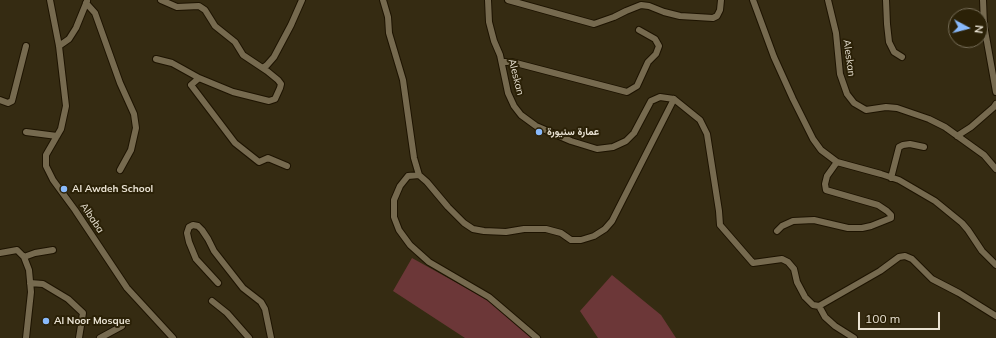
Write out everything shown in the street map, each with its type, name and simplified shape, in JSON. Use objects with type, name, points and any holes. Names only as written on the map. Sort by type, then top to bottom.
[{"type":"street","name":"Albaba","points":[[50,0],[59,46],[66,106],[61,129],[46,155],[46,166],[53,180],[127,288],[173,338]]},
{"type":"street","points":[[156,59],[172,63],[199,78],[233,92],[269,102],[273,101],[281,84],[263,68],[243,55],[235,42],[215,26],[205,10],[199,6],[177,7],[161,0]]},
{"type":"street","points":[[263,68],[274,57],[302,0]]},
{"type":"street","points":[[383,0],[388,17],[389,33],[403,80],[414,158],[419,175],[464,223],[484,232],[546,229],[562,233],[571,240],[581,240],[594,236],[605,229],[612,221],[674,99],[700,120],[707,134],[720,225],[753,263],[782,259],[788,262],[794,269],[797,282],[805,297],[813,305],[819,306],[880,271],[899,257],[905,256],[912,259],[932,279],[959,293],[996,316]]},
{"type":"street","name":"Aleskan","points":[[488,0],[489,22],[502,62],[508,92],[514,106],[522,115],[536,126],[571,141],[597,149],[613,148],[626,141],[634,133],[651,101],[660,97],[674,99]]},
{"type":"street","points":[[508,0],[594,24],[641,5],[649,6],[680,16],[713,18],[717,16],[720,10],[721,0]]},
{"type":"street","points":[[753,0],[774,57],[809,130],[821,150],[837,162],[892,178],[917,190],[954,215],[968,230],[982,251],[996,265]]},
{"type":"street","name":"Aleskan","points":[[828,0],[836,33],[838,58],[843,84],[847,94],[854,104],[866,110],[886,107],[897,108],[930,119],[945,127],[957,136]]},
{"type":"street","points":[[886,0],[889,42],[894,52],[902,57]]},
{"type":"street","points":[[984,0],[984,25],[996,92]]},
{"type":"street","points":[[59,46],[69,39],[76,28],[87,2]]},
{"type":"street","points":[[87,2],[95,13],[109,57],[134,114],[136,128],[131,150],[120,170]]},
{"type":"street","points":[[502,62],[512,62],[627,92],[637,86],[648,62],[656,54],[659,46],[655,40],[639,30]]},
{"type":"street","points":[[0,100],[8,103],[12,101],[26,46]]},
{"type":"street","points":[[199,78],[191,85],[235,144],[259,162],[268,158],[287,166]]},
{"type":"street","points":[[996,104],[971,127],[957,136],[984,155],[996,169]]},
{"type":"street","points":[[26,132],[57,136]]},
{"type":"street","points":[[892,178],[899,147],[903,144],[924,147]]},
{"type":"street","points":[[777,231],[782,226],[793,221],[814,220],[848,228],[862,228],[891,218],[888,211],[878,205],[826,190],[825,184],[827,176],[837,162]]},
{"type":"street","points":[[419,175],[408,176],[400,186],[394,200],[394,217],[399,230],[410,245],[430,262],[489,297],[537,338]]},
{"type":"street","points":[[218,283],[196,259],[189,242],[187,232],[193,225],[198,226],[202,230],[214,250],[243,288],[265,308],[271,338]]},
{"type":"street","points":[[0,253],[17,250],[24,257],[29,270],[31,292],[26,338]]},
{"type":"street","points":[[24,257],[35,253],[53,250]]},
{"type":"street","points":[[30,283],[43,284],[68,299],[83,313],[79,338]]},
{"type":"street","points":[[212,301],[227,313],[250,338]]},
{"type":"street","points":[[819,306],[825,316],[835,326],[854,338]]},
{"type":"street","points":[[100,338],[122,326]]},
{"type":"shaded area","points":[[412,258],[511,313],[540,338],[465,338],[393,291]]},
{"type":"shaded area","points":[[612,275],[661,315],[676,338],[598,338],[580,311]]},
{"type":"place","name":"عمارة سنيورة","points":[[539,132]]},
{"type":"place","name":"Al Awdeh School","points":[[64,189]]},
{"type":"place","name":"Al Noor Mosque","points":[[46,321]]}]
